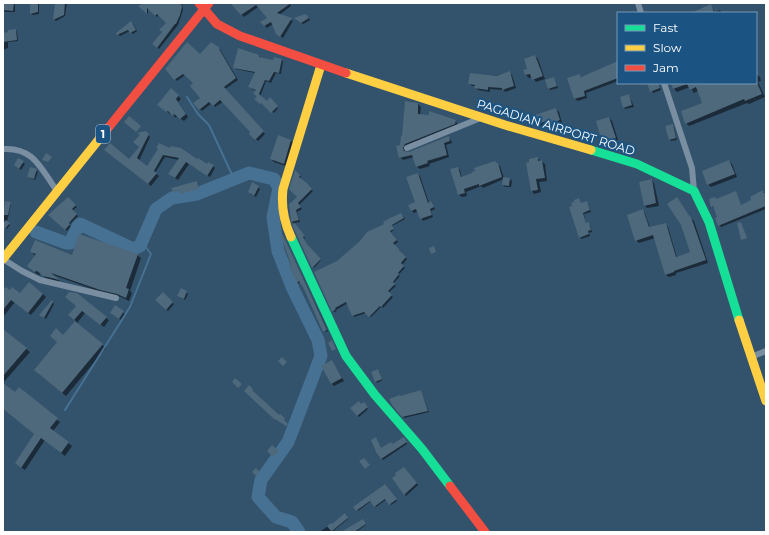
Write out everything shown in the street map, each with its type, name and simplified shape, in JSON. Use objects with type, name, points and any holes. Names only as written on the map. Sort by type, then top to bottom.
[{"type":"main road","name":"PAGADIAN AIRPORT ROAD","points":[[204,5],[217,24],[240,36],[321,65],[637,164],[694,191]]},
{"type":"main road","name":"1","points":[[3,259],[204,5]]},
{"type":"main road","points":[[321,65],[283,189],[282,198],[284,224],[346,356],[370,390],[422,449],[485,532]]},
{"type":"main road","points":[[694,191],[709,222],[766,401]]},
{"type":"street","points":[[664,84],[692,168],[694,191]]},
{"type":"street","points":[[407,148],[483,117]]},
{"type":"street","points":[[3,149],[23,151],[31,156],[57,191]]},
{"type":"street","points":[[3,259],[40,280],[116,298]]},
{"type":"street","points":[[751,357],[766,350]]},
{"type":"building","points":[[3,3],[14,3],[13,11],[3,10]]},
{"type":"building","points":[[30,3],[38,3],[38,12],[30,14]]},
{"type":"building","points":[[55,3],[65,3],[64,15],[53,20]]},
{"type":"building","points":[[141,3],[181,3],[182,7],[176,24],[157,48],[152,44],[162,32],[159,30],[166,23],[157,14],[155,16],[147,8],[147,14],[138,6],[142,4]]},
{"type":"building","points":[[230,3],[291,3],[277,13],[292,18],[280,37],[276,34],[271,22],[264,26],[260,22],[267,18],[256,5],[241,15]]},
{"type":"building","points":[[711,4],[714,12],[693,12]]},
{"type":"building","points":[[306,14],[309,18],[301,23],[294,18]]},
{"type":"building","points":[[131,21],[136,30],[130,33],[128,30],[117,35],[116,33]]},
{"type":"building","points":[[16,29],[17,40],[3,42],[3,33],[8,32],[8,30]]},
{"type":"building","points":[[187,42],[200,54],[211,42],[220,48],[219,49],[236,78],[224,87],[264,131],[255,140],[249,134],[250,132],[220,100],[213,106],[209,102],[199,110],[193,103],[200,98],[190,86],[193,83],[183,74],[174,80],[165,69]]},
{"type":"building","points":[[238,48],[259,55],[259,57],[273,60],[274,57],[282,59],[279,73],[274,72],[269,81],[265,80],[259,94],[267,101],[270,97],[278,106],[271,113],[261,103],[260,104],[254,99],[257,97],[253,93],[256,90],[248,87],[255,72],[233,68]]},
{"type":"building","points":[[535,55],[543,76],[532,80],[530,74],[525,75],[523,70],[527,69],[524,59]]},
{"type":"building","points":[[617,61],[617,78],[584,91],[585,96],[574,99],[567,78],[580,74],[581,77]]},
{"type":"building","points":[[510,71],[514,86],[502,90],[502,88],[488,87],[488,90],[474,88],[475,85],[468,84],[470,73],[496,76]]},
{"type":"building","points":[[554,77],[557,86],[548,89],[545,80]]},
{"type":"building","points":[[757,83],[762,94],[745,101],[744,99],[685,124],[681,111],[702,103],[696,87],[690,90],[687,84]]},
{"type":"building","points":[[647,84],[658,84],[660,88],[650,92]]},
{"type":"building","points":[[671,84],[687,84],[673,89]]},
{"type":"building","points":[[171,88],[179,95],[176,99],[186,114],[180,119],[174,114],[173,116],[168,111],[166,112],[157,105]]},
{"type":"building","points":[[629,94],[632,105],[623,108],[620,97]]},
{"type":"building","points":[[405,101],[418,103],[418,114],[429,115],[429,111],[456,120],[455,124],[405,144],[403,148],[404,151],[409,152],[449,136],[450,141],[444,143],[447,155],[427,161],[428,163],[416,167],[412,155],[399,158],[396,146],[400,145],[402,136]]},
{"type":"building","points":[[556,108],[560,120],[551,124],[549,120],[538,124],[535,115]]},
{"type":"building","points":[[129,116],[141,126],[136,132],[124,122]]},
{"type":"building","points":[[609,117],[616,138],[602,142],[596,121]]},
{"type":"building","points":[[673,124],[676,138],[669,140],[665,126]]},
{"type":"building","points":[[146,131],[149,134],[137,158],[147,166],[158,149],[156,148],[159,143],[170,148],[171,146],[181,148],[197,159],[198,158],[207,164],[208,162],[214,165],[207,176],[186,162],[175,178],[168,174],[179,158],[163,155],[154,171],[157,173],[148,184],[104,150],[110,143],[129,159],[139,147],[133,142],[140,135],[137,133]]},
{"type":"building","points":[[278,135],[291,140],[284,164],[270,159]]},
{"type":"building","points":[[46,153],[52,157],[48,162],[42,160]]},
{"type":"building","points":[[538,157],[538,161],[542,160],[545,178],[536,179],[538,190],[531,191],[526,163],[529,162],[529,159]]},
{"type":"building","points":[[18,158],[24,161],[19,169],[14,165]]},
{"type":"building","points":[[729,160],[735,174],[707,185],[702,171]]},
{"type":"building","points":[[495,161],[498,163],[502,177],[479,186],[479,184],[464,189],[465,193],[458,195],[450,169],[458,167],[461,177],[475,171],[474,168]]},
{"type":"building","points":[[30,167],[37,169],[34,179],[27,177]]},
{"type":"building","points":[[295,170],[300,175],[299,177],[312,189],[298,203],[301,207],[296,210],[299,220],[291,222],[289,204],[297,197],[289,189]]},
{"type":"building","points":[[418,173],[428,203],[431,201],[434,207],[430,209],[432,215],[420,219],[416,209],[411,211],[408,205],[415,202],[406,177]]},
{"type":"building","points":[[503,177],[510,178],[509,186],[502,185]]},
{"type":"building","points":[[652,179],[656,203],[644,206],[639,182]]},
{"type":"building","points":[[197,181],[199,189],[180,194],[179,190],[174,193],[171,188]]},
{"type":"building","points":[[252,182],[259,186],[254,196],[248,192]]},
{"type":"building","points":[[763,190],[764,193],[766,192],[766,206],[718,226],[715,218],[717,217],[713,206],[711,207],[709,199],[715,197],[716,199],[736,191],[741,205],[751,200],[750,197]]},
{"type":"building","points":[[68,197],[76,205],[72,209],[77,214],[65,230],[48,215]]},
{"type":"building","points":[[677,197],[691,217],[706,260],[665,275],[653,235],[635,241],[627,215],[643,209],[649,227],[666,223],[676,257],[690,252],[681,225],[667,204]]},
{"type":"building","points":[[579,198],[581,203],[587,201],[590,210],[583,213],[586,223],[589,222],[591,230],[588,231],[589,234],[579,238],[569,207],[572,206],[571,203],[574,202],[574,200]]},
{"type":"building","points":[[5,201],[11,202],[8,215],[3,215]]},
{"type":"building","points":[[401,213],[404,218],[392,225],[394,229],[390,231],[397,240],[393,243],[406,257],[401,263],[404,266],[393,282],[395,284],[388,291],[392,295],[369,317],[364,312],[352,316],[346,302],[335,308],[336,309],[332,312],[314,272],[337,261],[360,241],[367,232],[384,224],[383,222]]},
{"type":"building","points":[[6,220],[10,223],[3,231],[3,223]]},
{"type":"building","points":[[741,222],[747,238],[741,240],[737,223]]},
{"type":"building","points":[[295,223],[305,236],[303,237],[307,244],[321,259],[312,268],[292,225]]},
{"type":"building","points":[[79,234],[138,254],[126,288],[129,289],[126,298],[51,273],[60,280],[43,276],[37,271],[34,272],[27,266],[36,254],[30,252],[35,240],[72,255]]},
{"type":"building","points":[[283,235],[327,330],[323,332],[304,289],[299,281],[297,283],[289,266],[291,265],[281,236]]},
{"type":"building","points":[[434,246],[436,252],[431,254],[429,248]]},
{"type":"building","points":[[29,282],[43,294],[28,313],[11,300],[3,310],[3,290],[6,287],[10,290],[12,287],[20,293]]},
{"type":"building","points":[[181,288],[187,291],[184,299],[177,296]]},
{"type":"building","points":[[69,292],[77,293],[107,317],[100,325],[82,311],[74,320],[68,315],[76,306],[65,297]]},
{"type":"building","points":[[163,292],[173,302],[166,310],[155,300]]},
{"type":"building","points":[[52,300],[53,302],[44,318],[39,315]]},
{"type":"building","points":[[115,305],[124,311],[119,319],[110,313]]},
{"type":"building","points":[[75,321],[103,344],[62,393],[34,370],[57,342],[50,336],[56,328],[63,335]]},
{"type":"building","points":[[3,329],[27,348],[3,376]]},
{"type":"building","points":[[332,340],[336,349],[332,351],[328,343]]},
{"type":"building","points":[[282,357],[287,362],[283,366],[278,361]]},
{"type":"building","points":[[332,360],[342,378],[331,384],[321,366]]},
{"type":"building","points":[[378,369],[382,379],[375,382],[371,372]]},
{"type":"building","points":[[235,378],[242,384],[238,388],[232,382]]},
{"type":"building","points":[[3,383],[15,392],[19,387],[58,418],[50,428],[69,442],[61,453],[41,438],[21,468],[15,463],[34,434],[3,409]]},
{"type":"building","points":[[249,385],[253,389],[252,390],[279,415],[280,414],[285,418],[284,420],[288,424],[286,426],[275,420],[244,391]]},
{"type":"building","points":[[421,390],[428,411],[402,417],[389,399],[400,395]]},
{"type":"building","points":[[359,401],[361,404],[364,402],[368,407],[357,416],[350,408]]},
{"type":"building","points":[[376,437],[381,448],[404,437],[407,442],[381,459],[371,440]]},
{"type":"building","points":[[272,445],[279,451],[273,457],[267,451]]},
{"type":"building","points":[[364,458],[370,465],[365,469],[359,461]]},
{"type":"building","points":[[404,467],[417,483],[404,495],[392,478],[396,475],[395,473]]},
{"type":"building","points":[[256,468],[260,472],[256,476],[252,472]]},
{"type":"building","points":[[385,484],[397,499],[389,505],[385,499],[374,507],[370,501],[356,511],[353,507]]},
{"type":"building","points":[[345,513],[348,518],[332,531],[330,530],[327,526],[331,523],[332,524]]},
{"type":"building","points":[[363,519],[366,524],[354,532],[341,532]]},
{"type":"waterway","points":[[187,97],[198,114],[209,125],[234,179]]},
{"type":"waterway","points":[[36,232],[66,243],[70,243],[80,224],[133,249],[140,246],[156,209],[172,198],[197,194],[249,173],[274,179],[279,188],[273,217],[278,251],[293,289],[318,340],[321,356],[288,442],[261,480],[258,497],[276,517],[292,522],[299,532]]},
{"type":"waterway","points":[[65,410],[130,307],[151,254],[142,242]]},
{"type":"traffic: fast","points":[[591,150],[637,164],[694,191],[709,222],[739,320]]},
{"type":"traffic: fast","points":[[291,237],[346,356],[375,395],[422,449],[450,486]]},
{"type":"traffic: slow","points":[[291,237],[284,214],[282,202],[283,189],[321,65]]},
{"type":"traffic: slow","points":[[346,73],[505,125],[591,150]]},
{"type":"traffic: slow","points":[[3,259],[100,138]]},
{"type":"traffic: slow","points":[[739,320],[766,401]]},
{"type":"traffic: jam","points":[[199,3],[217,24],[240,36],[346,73]]},
{"type":"traffic: jam","points":[[100,138],[209,3]]},
{"type":"traffic: jam","points":[[450,486],[485,532]]}]
